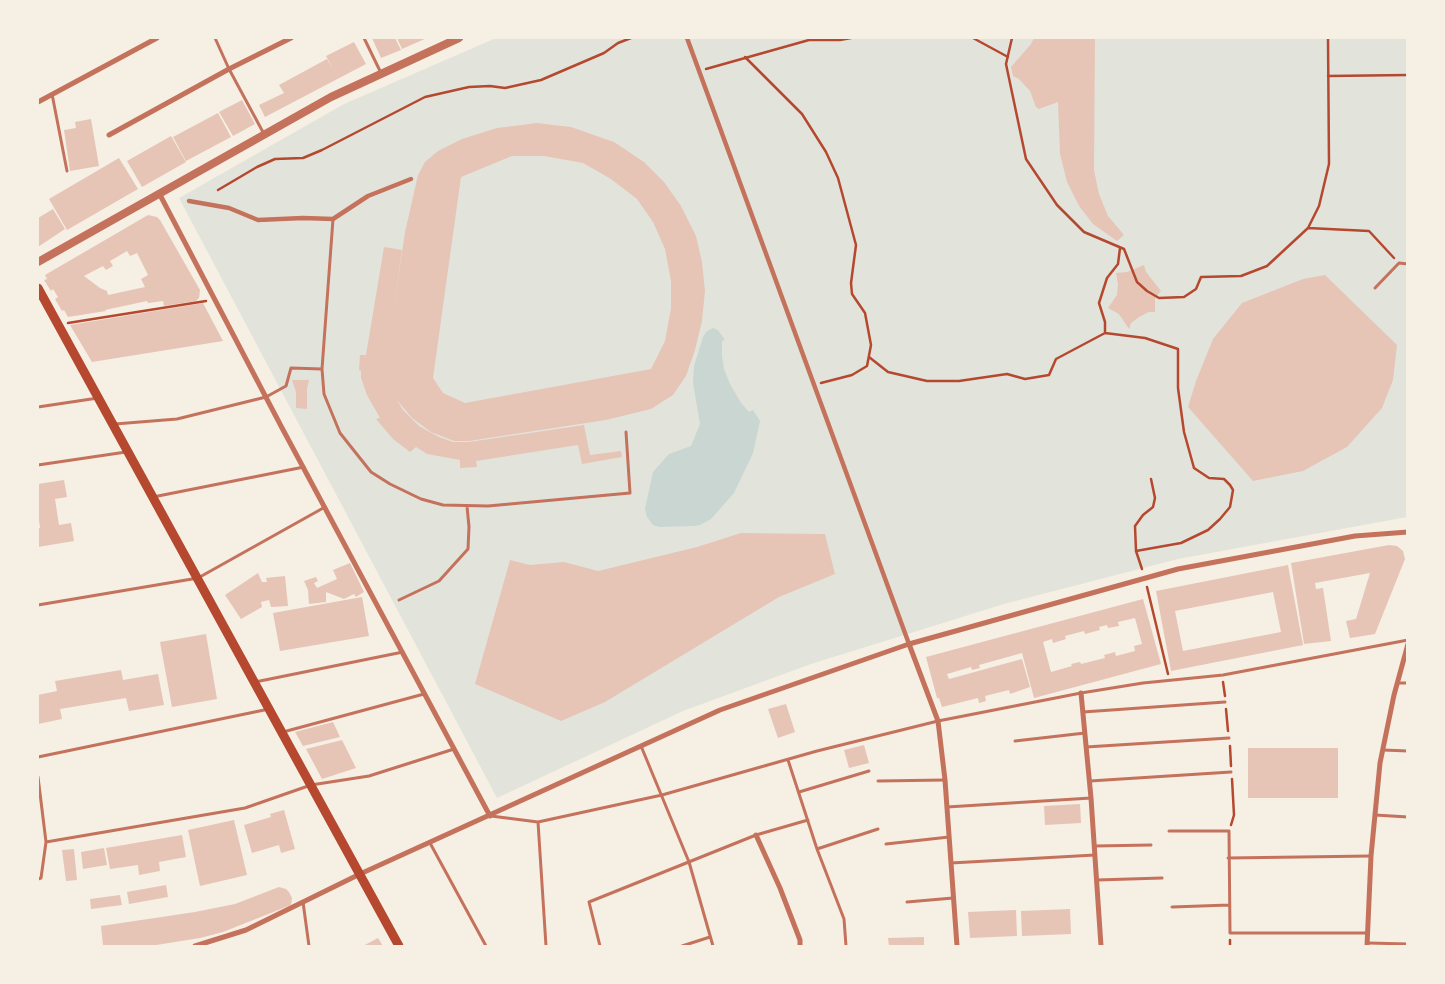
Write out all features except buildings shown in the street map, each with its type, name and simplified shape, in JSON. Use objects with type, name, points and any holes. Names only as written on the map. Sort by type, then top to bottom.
[{"type":"main road","points":[[38,288],[42,304],[58,325],[400,946]]},
{"type":"street","points":[[38,102],[157,38]]},
{"type":"street","points":[[109,135],[229,69],[291,38]]},
{"type":"street","points":[[38,262],[331,97],[459,38]]},
{"type":"street","points":[[687,38],[938,721],[945,780],[957,946]]},
{"type":"street","points":[[189,200],[229,208],[258,220],[333,219],[368,196],[411,180]]},
{"type":"street","points":[[159,193],[490,816]]},
{"type":"street","points":[[195,946],[246,930],[360,874],[720,710],[909,644],[1178,569],[1355,536],[1408,532]]},
{"type":"street","points":[[1367,945],[1374,815],[1382,750],[1408,644]]},
{"type":"street","points":[[1081,692],[1095,846],[1101,946]]},
{"type":"street","points":[[756,834],[800,940],[800,946]]},
{"type":"lane","points":[[215,38],[229,69],[264,134]]},
{"type":"lane","points":[[364,38],[381,74]]},
{"type":"lane","points":[[52,94],[67,171]]},
{"type":"lane","points":[[333,219],[322,369],[324,394],[337,426],[356,455],[371,472],[390,484],[421,499],[443,505],[488,506],[630,493],[626,432]]},
{"type":"lane","points":[[1375,288],[1399,263],[1408,264]]},
{"type":"lane","points":[[112,424],[177,419],[266,397],[286,386],[291,368],[322,369]]},
{"type":"lane","points":[[38,407],[98,398]]},
{"type":"lane","points":[[38,465],[128,451]]},
{"type":"lane","points":[[153,497],[304,467]]},
{"type":"lane","points":[[399,600],[439,580],[468,549],[469,527],[467,506]]},
{"type":"lane","points":[[38,605],[198,578],[325,507]]},
{"type":"lane","points":[[490,816],[538,822],[662,795],[938,721],[1081,692],[1223,675],[1408,640]]},
{"type":"lane","points":[[255,682],[404,652]]},
{"type":"lane","points":[[1397,683],[1408,683]]},
{"type":"lane","points":[[282,732],[426,693]]},
{"type":"lane","points":[[1083,712],[1225,702]]},
{"type":"lane","points":[[38,757],[269,709]]},
{"type":"lane","points":[[1015,742],[1084,733]]},
{"type":"lane","points":[[1086,747],[1229,738]]},
{"type":"lane","points":[[641,746],[689,862],[713,946]]},
{"type":"lane","points":[[46,842],[245,808],[311,785],[369,776],[455,749]]},
{"type":"lane","points":[[1382,750],[1408,751]]},
{"type":"lane","points":[[788,760],[817,849],[844,919],[846,946]]},
{"type":"lane","points":[[799,792],[868,771]]},
{"type":"lane","points":[[1089,781],[1231,772]]},
{"type":"lane","points":[[38,777],[46,842],[41,878],[38,879]]},
{"type":"lane","points":[[878,781],[945,780]]},
{"type":"lane","points":[[947,807],[1091,798]]},
{"type":"lane","points":[[1374,815],[1408,817]]},
{"type":"lane","points":[[600,946],[589,902],[756,834],[808,820]]},
{"type":"lane","points":[[538,822],[546,946]]},
{"type":"lane","points":[[817,849],[878,829]]},
{"type":"lane","points":[[1168,832],[1229,831],[1230,933],[1367,933]]},
{"type":"lane","points":[[886,844],[949,837]]},
{"type":"lane","points":[[430,843],[486,946]]},
{"type":"lane","points":[[1095,846],[1151,845]]},
{"type":"lane","points":[[951,864],[1095,855]]},
{"type":"lane","points":[[1228,858],[1371,856]]},
{"type":"lane","points":[[1097,880],[1162,878]]},
{"type":"lane","points":[[907,902],[953,898]]},
{"type":"lane","points":[[303,902],[309,946]]},
{"type":"lane","points":[[1172,907],[1229,905]]},
{"type":"lane","points":[[682,946],[710,937]]},
{"type":"lane","points":[[1367,945],[1408,944]]},
{"type":"path","points":[[218,190],[257,167],[275,159],[303,158],[322,150],[425,98],[469,87],[490,86],[505,88],[541,80],[604,53],[618,43],[631,38]]},
{"type":"path","points":[[699,71],[810,40],[851,38]]},
{"type":"path","points":[[972,38],[1008,56]]},
{"type":"path","points":[[1012,38],[1006,64],[1026,159],[1057,205],[1084,232],[1124,250],[1137,282],[1146,291],[1159,298],[1184,297],[1196,290],[1201,277],[1241,276],[1267,266],[1308,228],[1319,206],[1329,164],[1328,38]]},
{"type":"path","points":[[745,57],[802,114],[826,152],[838,178],[856,245],[852,294],[865,312],[871,345],[866,366],[852,375],[814,384]]},
{"type":"path","points":[[1328,76],[1408,75]]},
{"type":"path","points":[[1308,228],[1370,231],[1399,263]]},
{"type":"path","points":[[1105,332],[1105,322],[1099,303],[1106,278],[1118,264],[1120,248]]},
{"type":"path","points":[[58,325],[215,300]]},
{"type":"path","points":[[868,357],[888,372],[927,381],[960,381],[1007,374],[1025,379],[1050,375],[1056,359],[1105,332],[1145,338],[1178,349],[1178,388],[1184,432],[1194,468],[1209,478],[1224,479],[1230,485],[1232,490],[1230,507],[1208,530],[1181,543],[1136,551]]},
{"type":"path","points":[[1152,479],[1155,498],[1153,507],[1143,515],[1135,526],[1136,551],[1145,578],[1169,680]]},
{"type":"path","points":[[1223,675],[1234,815],[1229,831]]},
{"type":"shaded area","points":[[496,38],[1407,38],[1407,517],[1178,559],[1004,604],[811,664],[683,711],[497,798],[179,198],[344,104]]},
{"type":"shaded area","points":[[713,328],[718,330],[725,340],[722,341],[722,356],[724,369],[730,384],[741,403],[749,412],[753,410],[760,421],[753,453],[734,493],[711,519],[694,526],[660,527],[653,525],[647,517],[645,509],[653,472],[669,454],[691,446],[700,424],[693,383],[694,366],[703,337],[707,331]]}]
